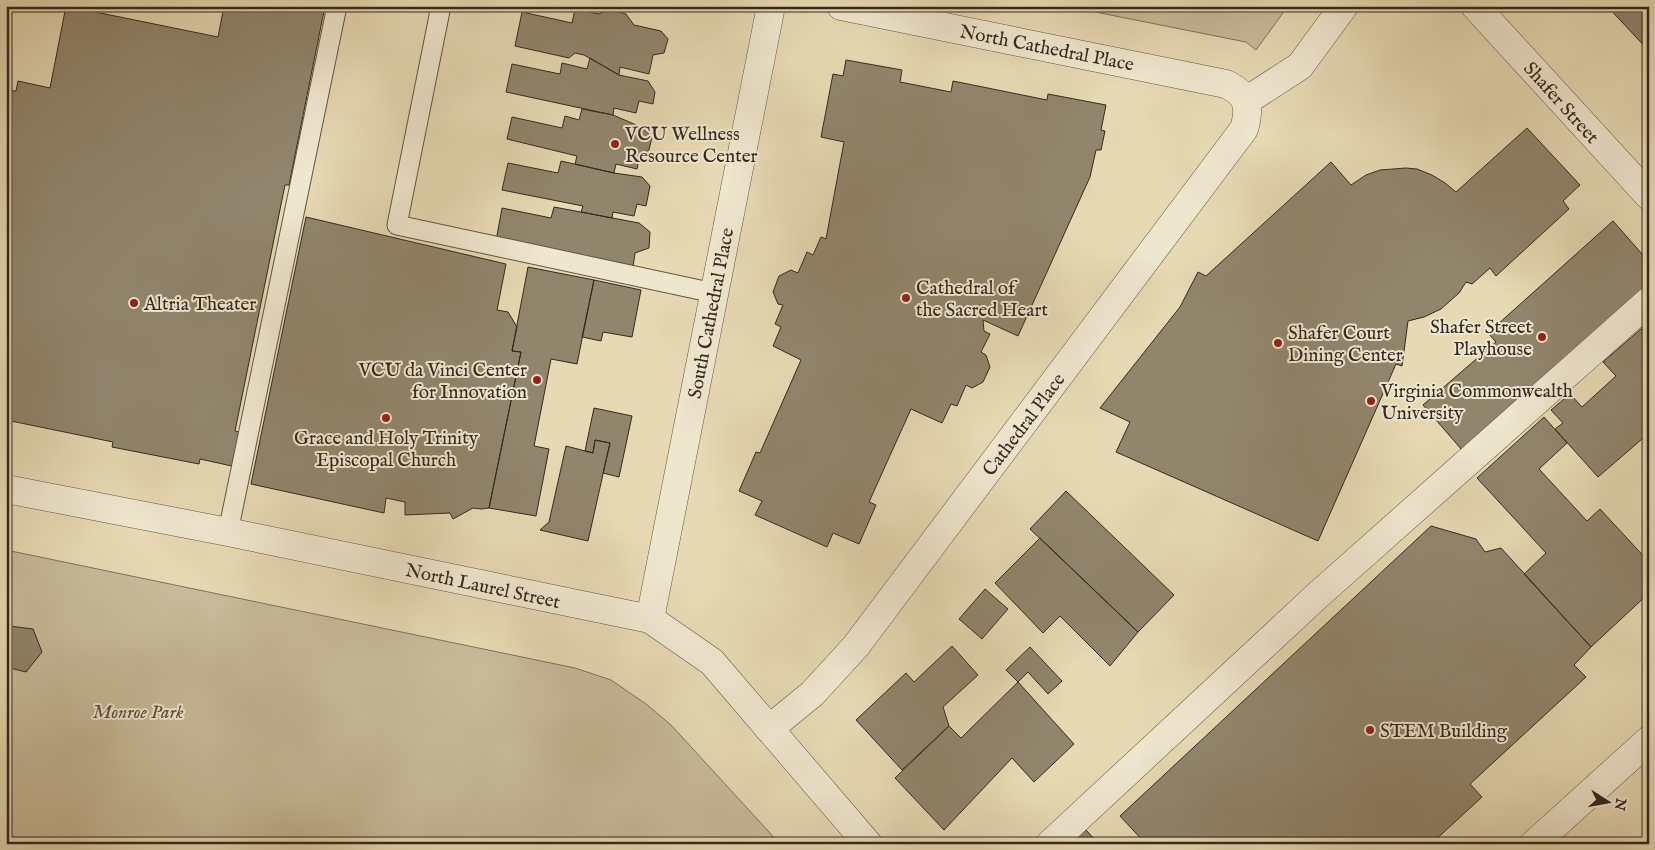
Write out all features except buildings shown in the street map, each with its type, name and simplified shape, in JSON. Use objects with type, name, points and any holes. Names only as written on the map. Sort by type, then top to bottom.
[{"type":"street","name":"South Cathedral Place","points":[[650,619],[771,6]]},
{"type":"street","name":"North Cathedral Place","points":[[841,6],[1226,84],[1238,90],[1246,101]]},
{"type":"street","points":[[1246,101],[1300,66],[1344,6]]},
{"type":"street","name":"Shafer Street","points":[[1475,6],[1649,196]]},
{"type":"street","name":"Cathedral Place","points":[[769,729],[812,694],[856,646],[1244,129],[1248,115],[1246,101]]},
{"type":"street","points":[[1050,844],[1311,601],[1649,301]]},
{"type":"street","name":"North Laurel Street","points":[[6,489],[228,532],[650,619],[712,662],[868,844]]},
{"type":"street","points":[[1534,844],[1649,740]]},
{"type":"lane","points":[[228,532],[337,6]]},
{"type":"lane","points":[[441,6],[397,225],[714,293]]},
{"type":"green space","points":[[1065,6],[1288,6],[1256,50],[1246,42]]},
{"type":"green space","name":"Monroe Park","points":[[6,550],[575,668],[611,680],[646,704],[671,725],[780,844],[6,844]]},
{"type":"place","name":"VCU Wellness Resource Center","points":[[615,144]]},
{"type":"place","name":"Cathedral of the Sacred Heart","points":[[906,298]]},
{"type":"place","name":"Altria Theater","points":[[134,303]]},
{"type":"place","name":"Shafer Street Playhouse","points":[[1542,337]]},
{"type":"place","name":"Shafer Court Dining Center","points":[[1278,343]]},
{"type":"place","name":"VCU da Vinci Center for Innovation","points":[[537,380]]},
{"type":"place","name":"Virginia Commonwealth University","points":[[1371,401]]},
{"type":"place","name":"Grace and Holy Trinity Episcopal Church","points":[[386,418]]},
{"type":"place","name":"STEM Building","points":[[1370,730]]}]
